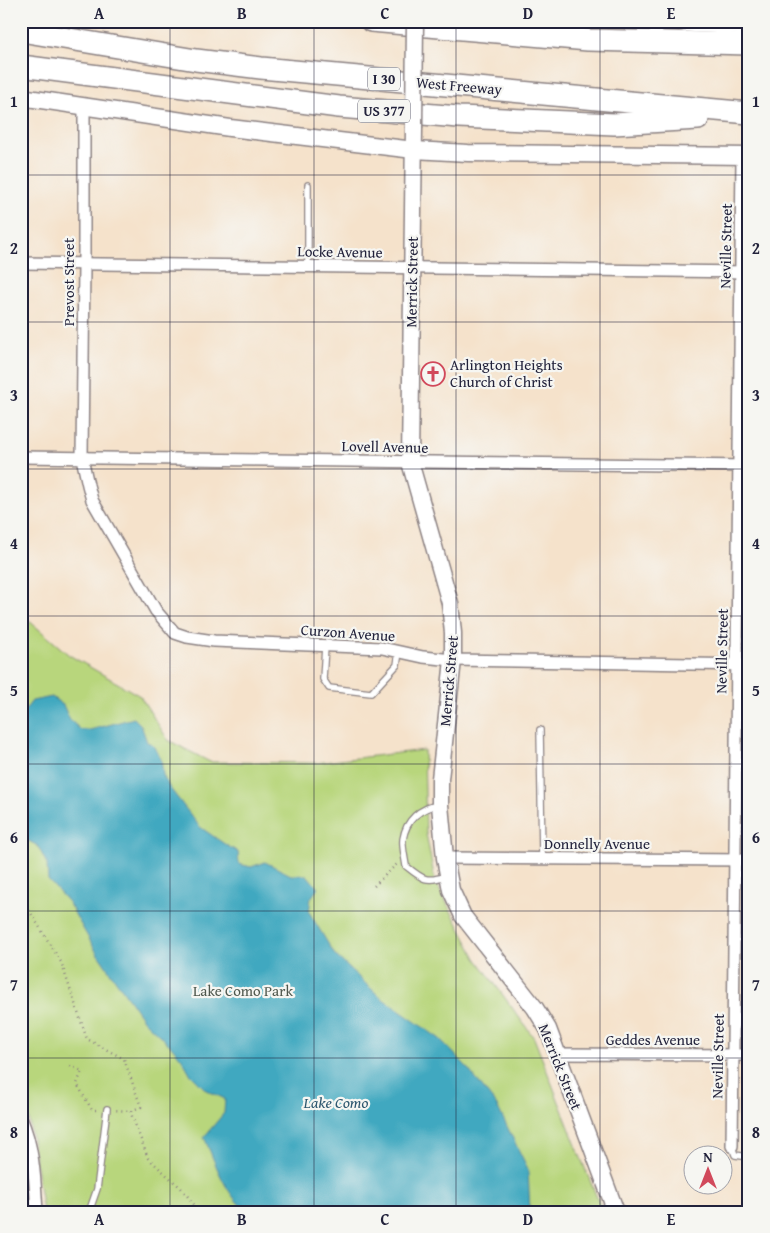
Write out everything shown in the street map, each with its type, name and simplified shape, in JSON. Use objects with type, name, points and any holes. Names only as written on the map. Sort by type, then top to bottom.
[{"type":"highway","points":[[371,21],[588,40],[749,44]]},
{"type":"highway","points":[[684,21],[749,24]]},
{"type":"highway","name":"West Freeway","points":[[21,32],[196,60],[261,68],[749,114]]},
{"type":"highway","name":"US 377","points":[[21,66],[329,106],[460,117],[614,124],[749,114]]},
{"type":"street","name":"Merrick Street","points":[[415,21],[410,462],[450,603],[453,633],[453,660],[442,754],[440,805],[444,858],[452,890],[463,916],[535,1008],[548,1029],[616,1212]]},
{"type":"street","points":[[21,97],[230,128],[414,150],[468,153],[745,156]]},
{"type":"street","name":"Prevost Street","points":[[82,458],[84,107]]},
{"type":"street","name":"Neville Street","points":[[732,1146],[735,860],[743,665],[745,156]]},
{"type":"street","name":"Locke Avenue","points":[[21,263],[745,272]]},
{"type":"street","name":"Lovell Avenue","points":[[21,457],[744,466]]},
{"type":"street","name":"Curzon Avenue","points":[[82,458],[92,500],[156,611],[175,633],[186,637],[214,641],[382,648],[453,660],[743,665]]},
{"type":"street","name":"Donnelly Avenue","points":[[444,858],[749,860]]},
{"type":"street","name":"Geddes Avenue","points":[[557,1054],[749,1056]]},
{"type":"street","points":[[21,1118],[27,1131],[32,1155],[37,1212]]},
{"type":"lane","points":[[308,185],[308,266]]},
{"type":"lane","points":[[325,646],[323,679],[329,688],[370,693],[397,665],[399,652]]},
{"type":"lane","points":[[540,730],[542,858]]},
{"type":"lane","points":[[440,805],[427,807],[412,817],[403,839],[405,858],[406,866],[420,878],[432,881],[448,876]]},
{"type":"lane","points":[[89,1212],[97,1189],[107,1109]]},
{"type":"lane","points":[[732,1146],[734,1155],[749,1157]]},
{"type":"path","points":[[374,886],[405,858]]},
{"type":"path","points":[[21,897],[61,962],[87,1039],[124,1059],[142,1106],[130,1111],[92,1110],[77,1084],[82,1071],[70,1066]]},
{"type":"path","points":[[130,1111],[148,1158],[181,1188],[200,1212]]},
{"type":"green space","name":"Lake Como Park","points":[[21,614],[69,655],[140,696],[168,740],[210,762],[315,763],[424,750],[426,833],[435,881],[476,958],[534,1038],[603,1212],[43,1212],[28,1113],[21,1105]]},
{"type":"water","name":"Lake Como","points":[[52,697],[63,705],[70,720],[81,730],[90,730],[134,718],[141,725],[147,742],[152,744],[161,759],[163,775],[169,787],[200,827],[238,852],[239,864],[251,867],[265,862],[291,875],[307,875],[318,888],[311,898],[309,912],[335,955],[380,997],[440,1039],[465,1065],[497,1106],[528,1169],[530,1212],[248,1212],[240,1205],[222,1178],[204,1137],[224,1113],[225,1099],[206,1090],[191,1075],[182,1059],[172,1047],[144,1021],[97,953],[68,902],[48,880],[47,864],[38,846],[21,837],[21,715],[32,701]]},
{"type":"place","name":"Arlington Heights Church of Christ","points":[[433,374]]}]
